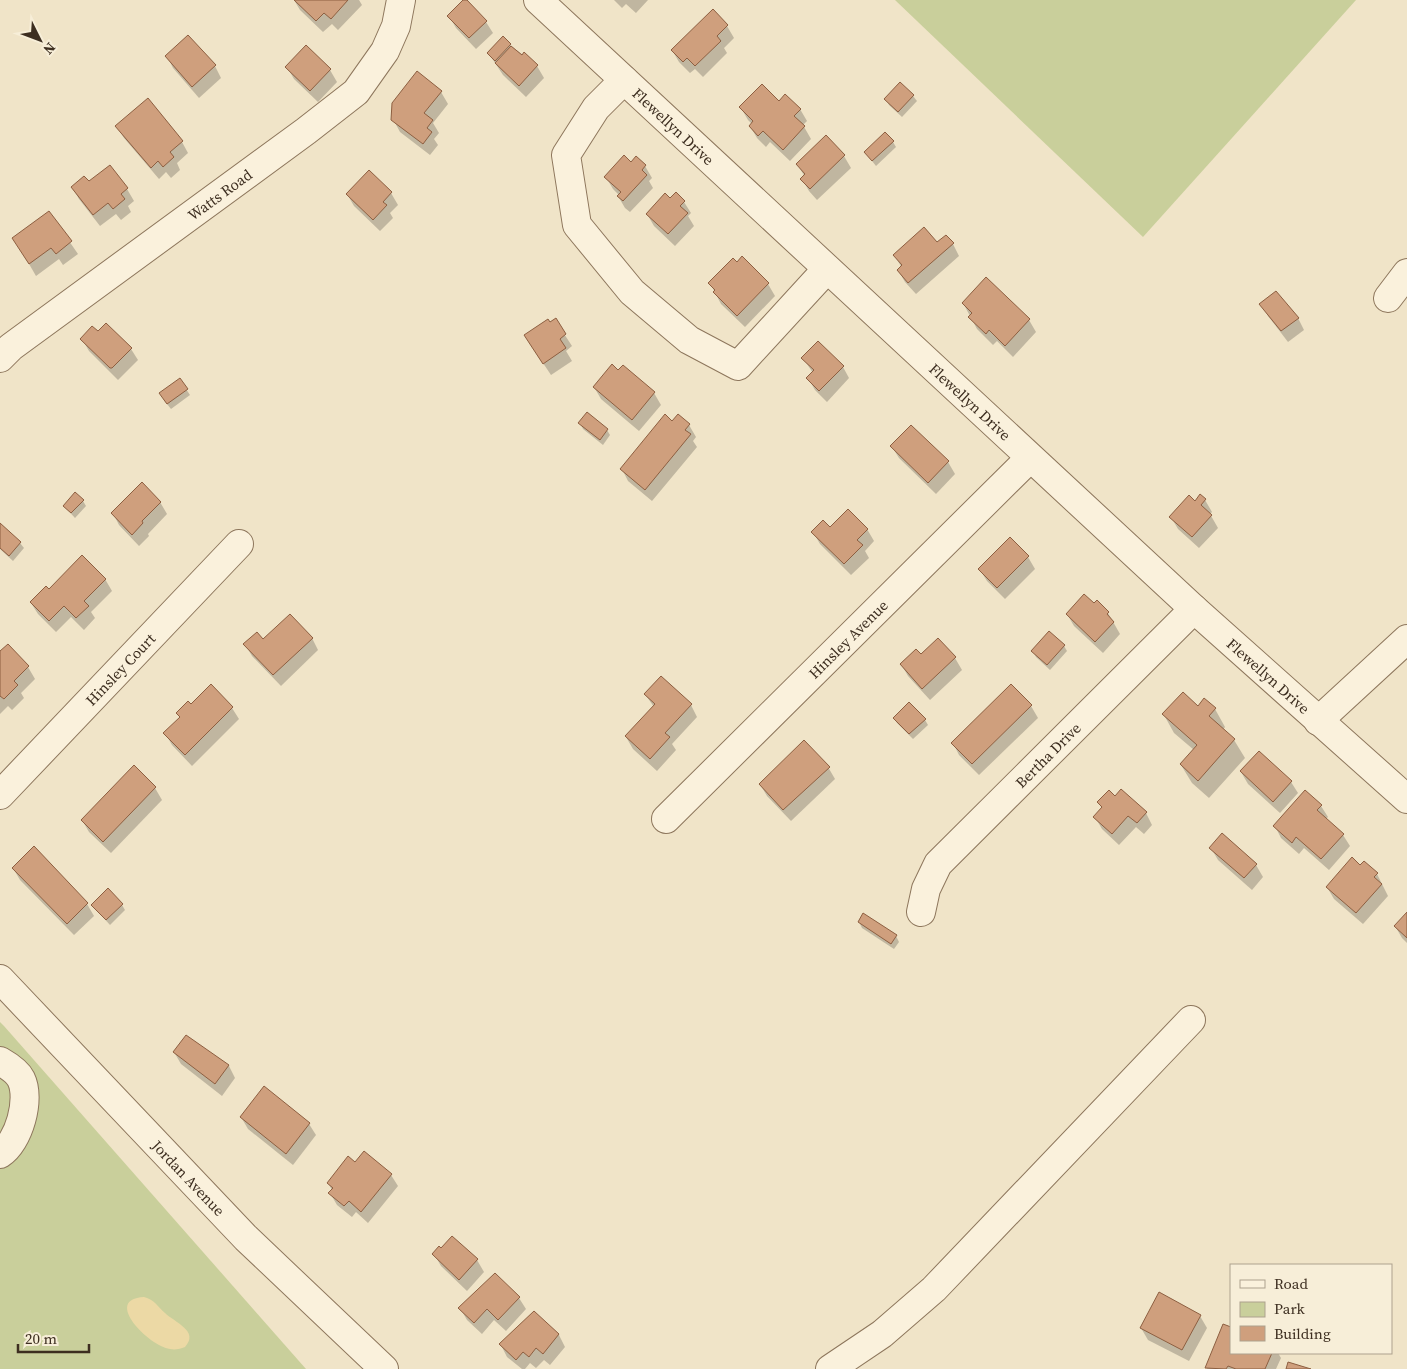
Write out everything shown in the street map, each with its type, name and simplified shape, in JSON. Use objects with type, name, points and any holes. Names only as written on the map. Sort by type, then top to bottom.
[{"type":"street","name":"Watts Road","points":[[0,358],[11,347],[306,131],[356,92],[385,52],[396,26],[401,0]]},
{"type":"street","name":"Flewellyn Drive","points":[[538,0],[1194,609],[1407,800]]},
{"type":"street","points":[[624,80],[596,108],[566,155],[577,225],[632,292],[689,340],[738,366],[827,269]]},
{"type":"street","points":[[1388,298],[1407,274]]},
{"type":"street","name":"Hinsley Avenue","points":[[666,819],[1030,458]]},
{"type":"street","name":"Hinsley Court","points":[[0,795],[239,544]]},
{"type":"street","name":"Bertha Drive","points":[[921,912],[926,889],[938,864],[1194,609]]},
{"type":"street","points":[[1318,721],[1407,639]]},
{"type":"street","name":"Jordan Avenue","points":[[0,979],[246,1238],[384,1369]]},
{"type":"street","points":[[830,1369],[882,1334],[934,1288],[1191,1020]]},
{"type":"street","points":[[0,1061],[21,1078],[24,1098],[17,1133],[12,1144],[0,1154]]},
{"type":"green space","points":[[895,0],[1356,0],[1143,237]]},
{"type":"green space","points":[[0,1022],[4,1026],[306,1369],[0,1369]]},
{"type":"sand","points":[[148,1298],[184,1327],[189,1336],[189,1341],[185,1347],[170,1349],[161,1346],[141,1332],[133,1323],[128,1314],[127,1306],[132,1300]]},
{"type":"building","points":[[294,0],[348,0],[331,19],[324,13],[316,21]]},
{"type":"building","points":[[463,0],[467,0],[487,21],[469,38],[447,16]]},
{"type":"building","points":[[713,9],[728,25],[717,36],[721,41],[695,66],[687,58],[683,62],[671,50]]},
{"type":"building","points":[[188,35],[216,65],[192,87],[165,56]]},
{"type":"building","points":[[503,36],[511,44],[495,61],[487,53]]},
{"type":"building","points":[[306,45],[331,69],[310,91],[285,67]]},
{"type":"building","points":[[511,46],[522,55],[524,52],[538,65],[519,86],[495,63]]},
{"type":"building","points":[[417,71],[442,91],[424,113],[433,120],[427,128],[432,132],[423,144],[391,120],[392,103]]},
{"type":"building","points":[[900,82],[914,95],[898,112],[884,99]]},
{"type":"building","points":[[762,84],[779,101],[785,94],[801,109],[794,116],[805,126],[783,150],[763,131],[758,136],[749,126],[753,121],[739,107]]},
{"type":"building","points":[[148,98],[183,141],[170,152],[174,157],[163,167],[158,161],[151,168],[115,126]]},
{"type":"building","points":[[885,132],[894,141],[872,161],[864,152]]},
{"type":"building","points":[[826,135],[845,155],[810,189],[800,179],[805,174],[796,164]]},
{"type":"building","points":[[624,155],[631,162],[636,156],[646,165],[642,170],[647,175],[623,201],[617,196],[621,192],[604,177]]},
{"type":"building","points":[[110,165],[128,188],[121,194],[125,199],[113,209],[108,203],[93,215],[71,187],[84,176],[89,181]]},
{"type":"building","points":[[369,170],[392,192],[383,202],[387,205],[373,220],[346,194]]},
{"type":"building","points":[[676,192],[685,201],[680,206],[688,213],[668,234],[646,214],[665,193],[670,198]]},
{"type":"building","points":[[49,211],[72,241],[56,254],[51,248],[29,264],[12,238]]},
{"type":"building","points":[[924,227],[937,242],[946,235],[954,243],[908,283],[897,270],[902,265],[893,255]]},
{"type":"building","points":[[742,256],[769,283],[737,316],[713,292],[715,290],[708,283],[733,258],[737,262]]},
{"type":"building","points":[[986,277],[1030,319],[1005,346],[989,330],[986,334],[968,317],[972,313],[962,303]]},
{"type":"building","points":[[1276,291],[1299,318],[1281,331],[1259,304]]},
{"type":"building","points":[[556,318],[566,334],[560,339],[566,348],[543,364],[524,335],[548,319],[550,322]]},
{"type":"building","points":[[106,323],[132,348],[112,368],[80,339],[92,326],[98,331]]},
{"type":"building","points":[[818,341],[844,366],[819,391],[806,378],[814,370],[801,358]]},
{"type":"building","points":[[612,364],[618,370],[623,365],[655,392],[632,420],[593,387]]},
{"type":"building","points":[[180,378],[188,389],[167,404],[159,393]]},
{"type":"building","points":[[587,412],[608,429],[600,440],[578,423]]},
{"type":"building","points":[[665,414],[672,421],[678,414],[690,424],[685,430],[691,434],[645,490],[620,469]]},
{"type":"building","points":[[911,425],[949,461],[928,483],[890,446]]},
{"type":"building","points":[[142,482],[161,502],[142,521],[143,523],[132,535],[111,513]]},
{"type":"building","points":[[75,492],[84,500],[71,513],[63,506]]},
{"type":"building","points":[[1200,494],[1206,499],[1201,505],[1212,515],[1192,537],[1169,517],[1189,495],[1195,501]]},
{"type":"building","points":[[848,509],[868,529],[857,540],[863,545],[844,564],[811,532],[823,520],[830,527]]},
{"type":"building","points":[[0,523],[21,542],[9,556],[0,548]]},
{"type":"building","points":[[1010,537],[1029,556],[997,588],[978,569]]},
{"type":"building","points":[[82,555],[106,579],[84,601],[89,606],[76,618],[64,606],[49,621],[30,602],[46,586],[49,589]]},
{"type":"building","points":[[1084,594],[1094,603],[1097,600],[1109,612],[1107,614],[1114,622],[1095,642],[1066,614]]},
{"type":"building","points":[[290,614],[313,638],[273,675],[243,644],[257,632],[263,639]]},
{"type":"building","points":[[1049,631],[1065,645],[1047,665],[1031,651]]},
{"type":"building","points":[[938,638],[956,657],[922,689],[900,664],[916,649],[921,654]]},
{"type":"building","points":[[8,644],[29,666],[14,681],[18,685],[4,699],[0,696],[0,651]]},
{"type":"building","points":[[661,676],[692,704],[665,733],[670,737],[650,759],[625,736],[655,704],[644,694]]},
{"type":"building","points":[[211,684],[233,707],[185,755],[163,733],[180,717],[176,713],[188,701],[191,704]]},
{"type":"building","points":[[1011,684],[1032,705],[972,764],[951,743]]},
{"type":"building","points":[[1183,692],[1198,706],[1204,698],[1216,708],[1209,716],[1235,739],[1198,781],[1180,764],[1197,745],[1162,714]]},
{"type":"building","points":[[909,702],[926,719],[909,734],[893,718]]},
{"type":"building","points":[[804,740],[830,767],[783,810],[759,784]]},
{"type":"building","points":[[1259,751],[1292,781],[1273,802],[1240,771]]},
{"type":"building","points":[[134,765],[156,787],[103,842],[81,820]]},
{"type":"building","points":[[1121,789],[1147,812],[1137,823],[1128,816],[1112,834],[1093,817],[1102,807],[1097,802],[1109,790],[1115,796]]},
{"type":"building","points":[[1305,790],[1322,805],[1317,810],[1344,834],[1321,859],[1296,837],[1292,843],[1273,826]]},
{"type":"building","points":[[1222,833],[1257,864],[1244,878],[1209,848]]},
{"type":"building","points":[[34,846],[88,903],[67,924],[12,868]]},
{"type":"building","points":[[1352,857],[1360,865],[1364,861],[1378,873],[1374,877],[1382,884],[1356,913],[1326,887]]},
{"type":"building","points":[[108,888],[123,904],[106,920],[91,905]]},
{"type":"building","points":[[1407,912],[1407,938],[1394,926]]},
{"type":"building","points":[[863,913],[897,935],[891,944],[858,922]]},
{"type":"building","points":[[186,1035],[229,1065],[215,1084],[173,1052]]},
{"type":"building","points":[[264,1086],[310,1123],[286,1154],[240,1117]]},
{"type":"building","points":[[364,1151],[392,1174],[361,1212],[349,1201],[344,1206],[328,1193],[333,1188],[327,1183],[348,1156],[355,1162]]},
{"type":"building","points":[[452,1236],[478,1259],[459,1280],[432,1254],[439,1246],[441,1248]]},
{"type":"building","points":[[495,1273],[520,1297],[498,1320],[487,1309],[474,1323],[458,1308]]},
{"type":"building","points":[[1159,1292],[1201,1315],[1182,1350],[1140,1328]]},
{"type":"building","points":[[534,1311],[559,1334],[543,1354],[536,1348],[529,1357],[523,1352],[516,1360],[499,1344]]},
{"type":"building","points":[[1223,1324],[1230,1327],[1230,1354],[1272,1354],[1265,1369],[1236,1369],[1228,1366],[1226,1369],[1205,1368]]},
{"type":"building","points":[[1288,1362],[1311,1369],[1286,1369]]}]
